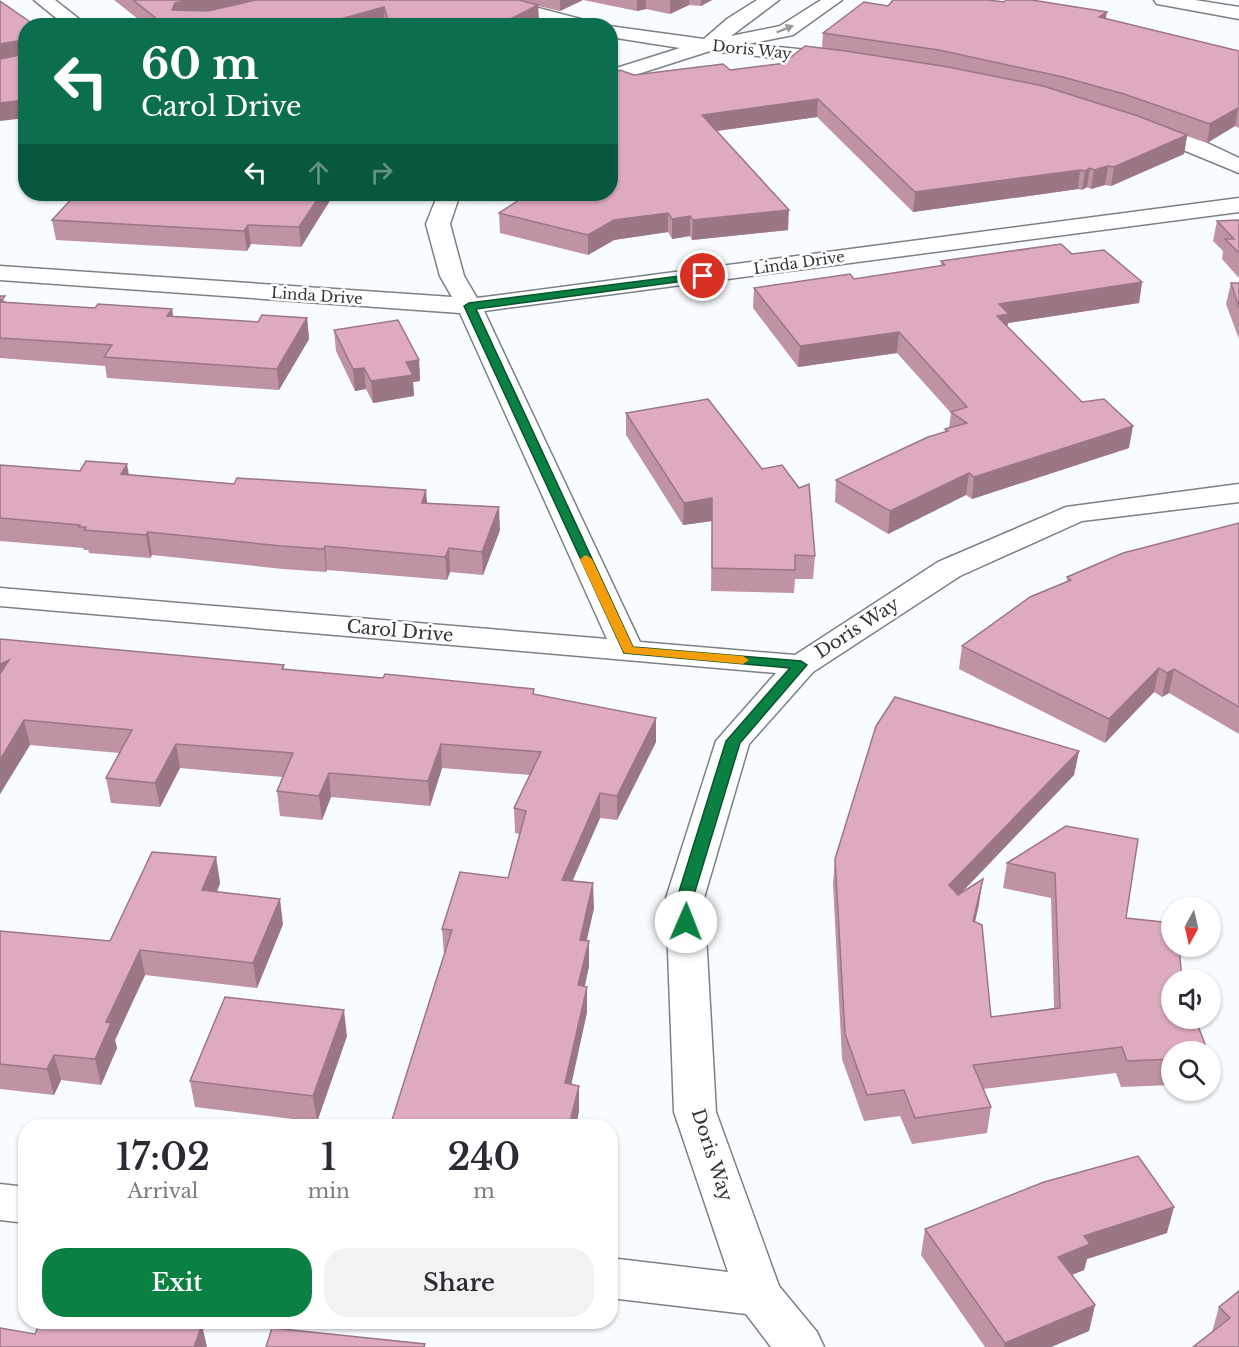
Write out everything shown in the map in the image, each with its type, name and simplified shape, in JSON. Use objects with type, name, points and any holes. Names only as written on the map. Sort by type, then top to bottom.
[{"type":"main road","points":[[43,0],[68,18]]},
{"type":"main road","points":[[490,0],[552,18]]},
{"type":"main road","points":[[707,46],[734,23],[770,0]]},
{"type":"main road","points":[[618,74],[707,46],[786,31],[833,0]]},
{"type":"main road","points":[[1163,0],[1239,13]]},
{"type":"main road","name":"Doris Way","points":[[618,32],[707,46],[853,61]]},
{"type":"main road","points":[[1124,120],[1195,146],[1239,166]]},
{"type":"main road","points":[[446,201],[438,224],[452,276],[469,306],[628,650]]},
{"type":"main road","name":"Linda Drive","points":[[0,273],[469,306],[1239,205]]},
{"type":"main road","name":"Doris Way","points":[[800,1347],[759,1296],[695,1112],[685,898],[733,741],[801,665],[949,569],[1076,513],[1239,493]]},
{"type":"main road","name":"Carol Drive","points":[[0,597],[801,665]]},
{"type":"main road","points":[[0,1202],[18,1204]]},
{"type":"main road","points":[[618,1279],[759,1296]]},
{"type":"building","points":[[133,0],[189,0],[175,3],[172,10],[208,11],[256,0],[519,0],[538,5],[512,18],[387,18],[384,7],[345,18],[156,18]]},
{"type":"building","points":[[893,0],[1004,2],[1006,0],[1032,0],[1107,12],[1099,17],[1239,51],[1239,109],[1210,124],[1124,94],[1063,77],[939,50],[823,33],[864,2],[888,6]]},
{"type":"building","points":[[0,1],[24,18],[18,18],[18,41],[0,44]]},
{"type":"building","points":[[805,46],[948,67],[1043,86],[1138,116],[1187,135],[1114,167],[1108,166],[1094,170],[1090,168],[1085,171],[915,192],[818,99],[702,115],[789,210],[693,220],[690,216],[672,219],[668,213],[614,220],[588,235],[499,213],[517,201],[618,201],[618,71],[620,70],[634,75],[723,64],[730,70],[786,63]]},
{"type":"building","points":[[18,55],[18,101],[0,103],[0,59]]},
{"type":"building","points":[[70,201],[316,201],[299,227],[248,225],[244,231],[52,220]]},
{"type":"building","points":[[1239,220],[1239,253],[1225,239],[1234,239],[1217,221]]},
{"type":"building","points":[[1061,244],[1072,254],[1104,250],[1142,282],[999,304],[1009,314],[997,316],[1082,402],[1104,399],[1133,426],[974,477],[969,473],[890,511],[836,480],[928,437],[948,431],[945,429],[967,423],[951,412],[967,407],[899,332],[800,346],[754,288],[850,274],[854,279],[945,265],[941,261]]},
{"type":"building","points":[[1231,283],[1239,283],[1239,308]]},
{"type":"building","points":[[0,302],[95,308],[98,304],[172,309],[167,316],[258,322],[262,315],[307,318],[277,369],[104,357],[112,345],[0,338]]},
{"type":"building","points":[[398,320],[419,360],[406,362],[413,375],[371,381],[364,368],[353,369],[334,330]]},
{"type":"building","points":[[708,399],[762,469],[782,465],[799,488],[809,484],[815,556],[795,555],[795,570],[712,568],[712,498],[684,503],[626,413]]},
{"type":"building","points":[[86,461],[127,464],[121,474],[234,484],[237,478],[426,490],[422,503],[499,507],[482,552],[449,548],[445,557],[325,546],[324,549],[281,546],[148,532],[146,535],[84,530],[86,527],[79,527],[80,525],[0,518],[0,465],[80,471]]},
{"type":"building","points":[[1239,523],[1239,707],[1174,669],[1167,673],[1159,668],[1109,719],[962,646],[1030,597],[1071,580],[1067,577],[1123,553]]},
{"type":"building","points":[[0,639],[284,665],[282,669],[383,678],[385,674],[534,689],[533,694],[656,718],[617,796],[600,793],[562,880],[593,883],[580,940],[589,941],[578,985],[587,987],[565,1083],[579,1086],[571,1119],[392,1119],[452,930],[442,929],[460,872],[508,878],[526,811],[514,808],[541,752],[441,744],[428,781],[329,773],[319,796],[277,791],[293,753],[176,744],[155,783],[106,778],[132,730],[24,720],[0,760],[0,674],[9,660],[0,664]]},
{"type":"building","points":[[895,697],[1079,751],[949,885],[958,895],[983,879],[973,921],[982,925],[991,1017],[1060,1008],[1055,873],[1007,863],[1066,826],[1138,839],[1126,918],[1161,922],[1161,957],[1180,957],[1181,969],[1161,969],[1161,1029],[1199,1029],[1204,1041],[1161,1041],[1161,1059],[1127,1061],[1122,1047],[973,1065],[991,1107],[915,1118],[904,1090],[867,1095],[845,1034],[835,859],[876,726]]},
{"type":"building","points":[[152,852],[216,857],[202,890],[280,899],[253,963],[140,950],[106,1022],[111,1023],[95,1059],[54,1055],[47,1069],[0,1064],[0,931],[110,941]]},
{"type":"building","points":[[225,997],[344,1010],[313,1096],[190,1081]]},
{"type":"building","points":[[1138,1156],[1174,1207],[1084,1236],[1090,1244],[1058,1257],[1095,1305],[1005,1343],[925,1229],[1044,1182]]},
{"type":"building","points":[[1239,1291],[1239,1347],[1193,1347],[1230,1318],[1219,1307]]},
{"type":"building","points":[[0,1328],[35,1334],[37,1329],[201,1329],[194,1347],[0,1347]]},
{"type":"building","points":[[272,1329],[425,1344],[424,1347],[266,1347]]},
{"type":"slow traffic","points":[[586,559],[628,650],[743,660]]},
{"type":"route","points":[[686,922],[685,898],[733,741],[801,665],[628,650],[469,306],[703,276]]}]
